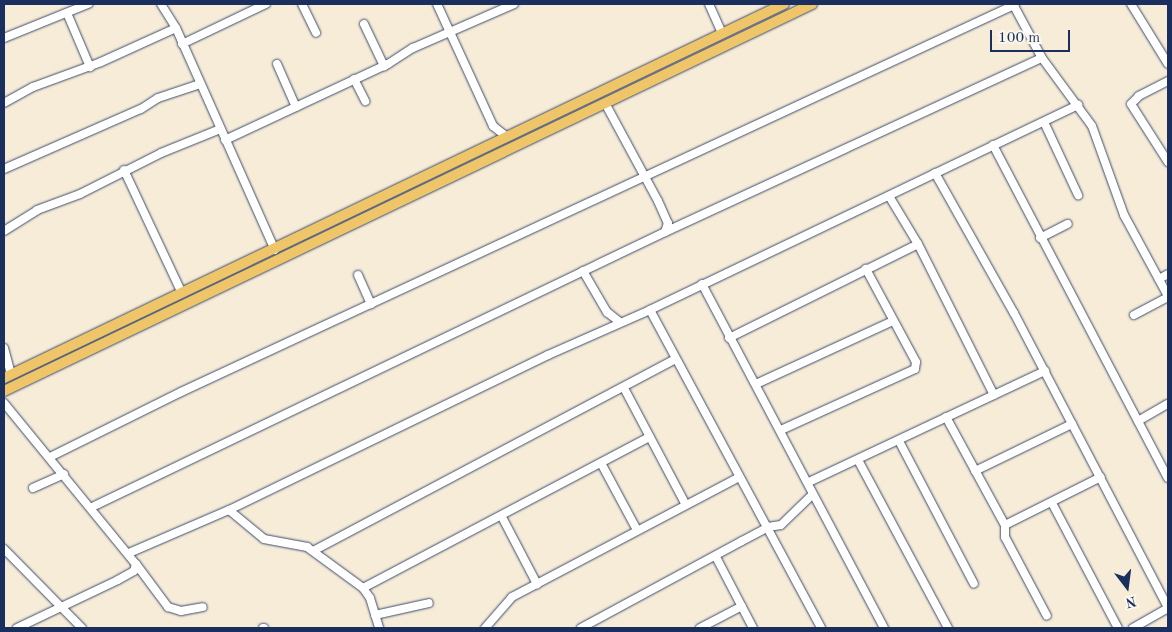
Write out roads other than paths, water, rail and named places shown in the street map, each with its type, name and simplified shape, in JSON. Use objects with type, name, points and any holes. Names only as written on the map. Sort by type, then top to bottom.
[{"type":"main road","points":[[7,376],[275,250],[781,4]]},
{"type":"main road","points":[[4,391],[812,4]]},
{"type":"main road","points":[[439,170],[444,180]]},
{"type":"street","points":[[4,38],[88,4]]},
{"type":"street","points":[[161,4],[176,28],[275,250]]},
{"type":"street","points":[[182,44],[266,4]]},
{"type":"street","points":[[302,4],[316,33]]},
{"type":"street","points":[[437,4],[493,126],[507,137]]},
{"type":"street","points":[[225,140],[384,66],[450,32],[514,4]]},
{"type":"street","points":[[709,4],[722,33]]},
{"type":"street","points":[[50,457],[181,392],[1013,4],[1042,58],[1092,126],[1106,159],[1127,222],[1168,297],[1134,315]]},
{"type":"street","points":[[1131,4],[1168,64]]},
{"type":"street","points":[[67,13],[90,67]]},
{"type":"street","points":[[364,24],[384,66]]},
{"type":"street","points":[[4,102],[33,87],[90,67],[176,28]]},
{"type":"street","points":[[92,507],[668,229],[1042,58]]},
{"type":"street","points":[[277,64],[296,108]]},
{"type":"street","points":[[354,79],[365,101]]},
{"type":"street","points":[[1168,81],[1139,96],[1131,104],[1168,162]]},
{"type":"street","points":[[4,169],[134,112],[158,98],[200,84]]},
{"type":"street","points":[[605,103],[644,176],[668,229]]},
{"type":"street","points":[[129,553],[229,510],[1078,105]]},
{"type":"street","points":[[1044,122],[1078,195]]},
{"type":"street","points":[[4,230],[31,213],[80,194],[124,170],[220,129]]},
{"type":"street","points":[[993,145],[1040,238],[1168,478]]},
{"type":"street","points":[[124,170],[182,293]]},
{"type":"street","points":[[935,173],[956,207],[1101,477],[1168,608],[1134,628]]},
{"type":"street","points":[[889,196],[918,244],[994,395]]},
{"type":"street","points":[[1040,238],[1068,224]]},
{"type":"street","points":[[729,338],[918,244]]},
{"type":"street","points":[[781,430],[915,368],[916,362],[866,269]]},
{"type":"street","points":[[583,271],[607,312],[620,322]]},
{"type":"street","points":[[1159,279],[1168,274]]},
{"type":"street","points":[[358,276],[371,304]]},
{"type":"street","points":[[702,284],[729,338],[809,482],[812,494],[884,628]]},
{"type":"street","points":[[650,310],[738,478],[768,527],[821,628]]},
{"type":"street","points":[[756,384],[893,321]]},
{"type":"street","points":[[4,348],[7,376]]},
{"type":"street","points":[[313,551],[624,388],[675,359]]},
{"type":"street","points":[[809,482],[1044,371]]},
{"type":"street","points":[[624,388],[686,505]]},
{"type":"street","points":[[4,403],[129,553],[168,607],[181,611],[203,607]]},
{"type":"street","points":[[1138,422],[1168,404]]},
{"type":"street","points":[[946,417],[1005,525],[1005,537],[1047,616]]},
{"type":"street","points":[[975,471],[1072,424]]},
{"type":"street","points":[[363,588],[502,517],[650,437]]},
{"type":"street","points":[[899,441],[974,584]]},
{"type":"street","points":[[858,460],[948,628]]},
{"type":"street","points":[[601,464],[636,530]]},
{"type":"street","points":[[33,488],[64,474]]},
{"type":"street","points":[[1005,525],[1101,477]]},
{"type":"street","points":[[490,626],[512,597],[636,530],[738,478]]},
{"type":"street","points":[[581,628],[716,557],[768,527],[772,529],[789,520],[812,494]]},
{"type":"street","points":[[1052,503],[1118,628]]},
{"type":"street","points":[[229,510],[264,539],[296,544],[313,551],[363,588],[376,615],[379,628]]},
{"type":"street","points":[[502,517],[537,584]]},
{"type":"street","points":[[4,549],[82,628]]},
{"type":"street","points":[[716,557],[753,628]]},
{"type":"street","points":[[17,628],[118,580],[134,571],[136,564]]},
{"type":"street","points":[[376,615],[429,602]]},
{"type":"street","points":[[700,628],[742,606]]}]
